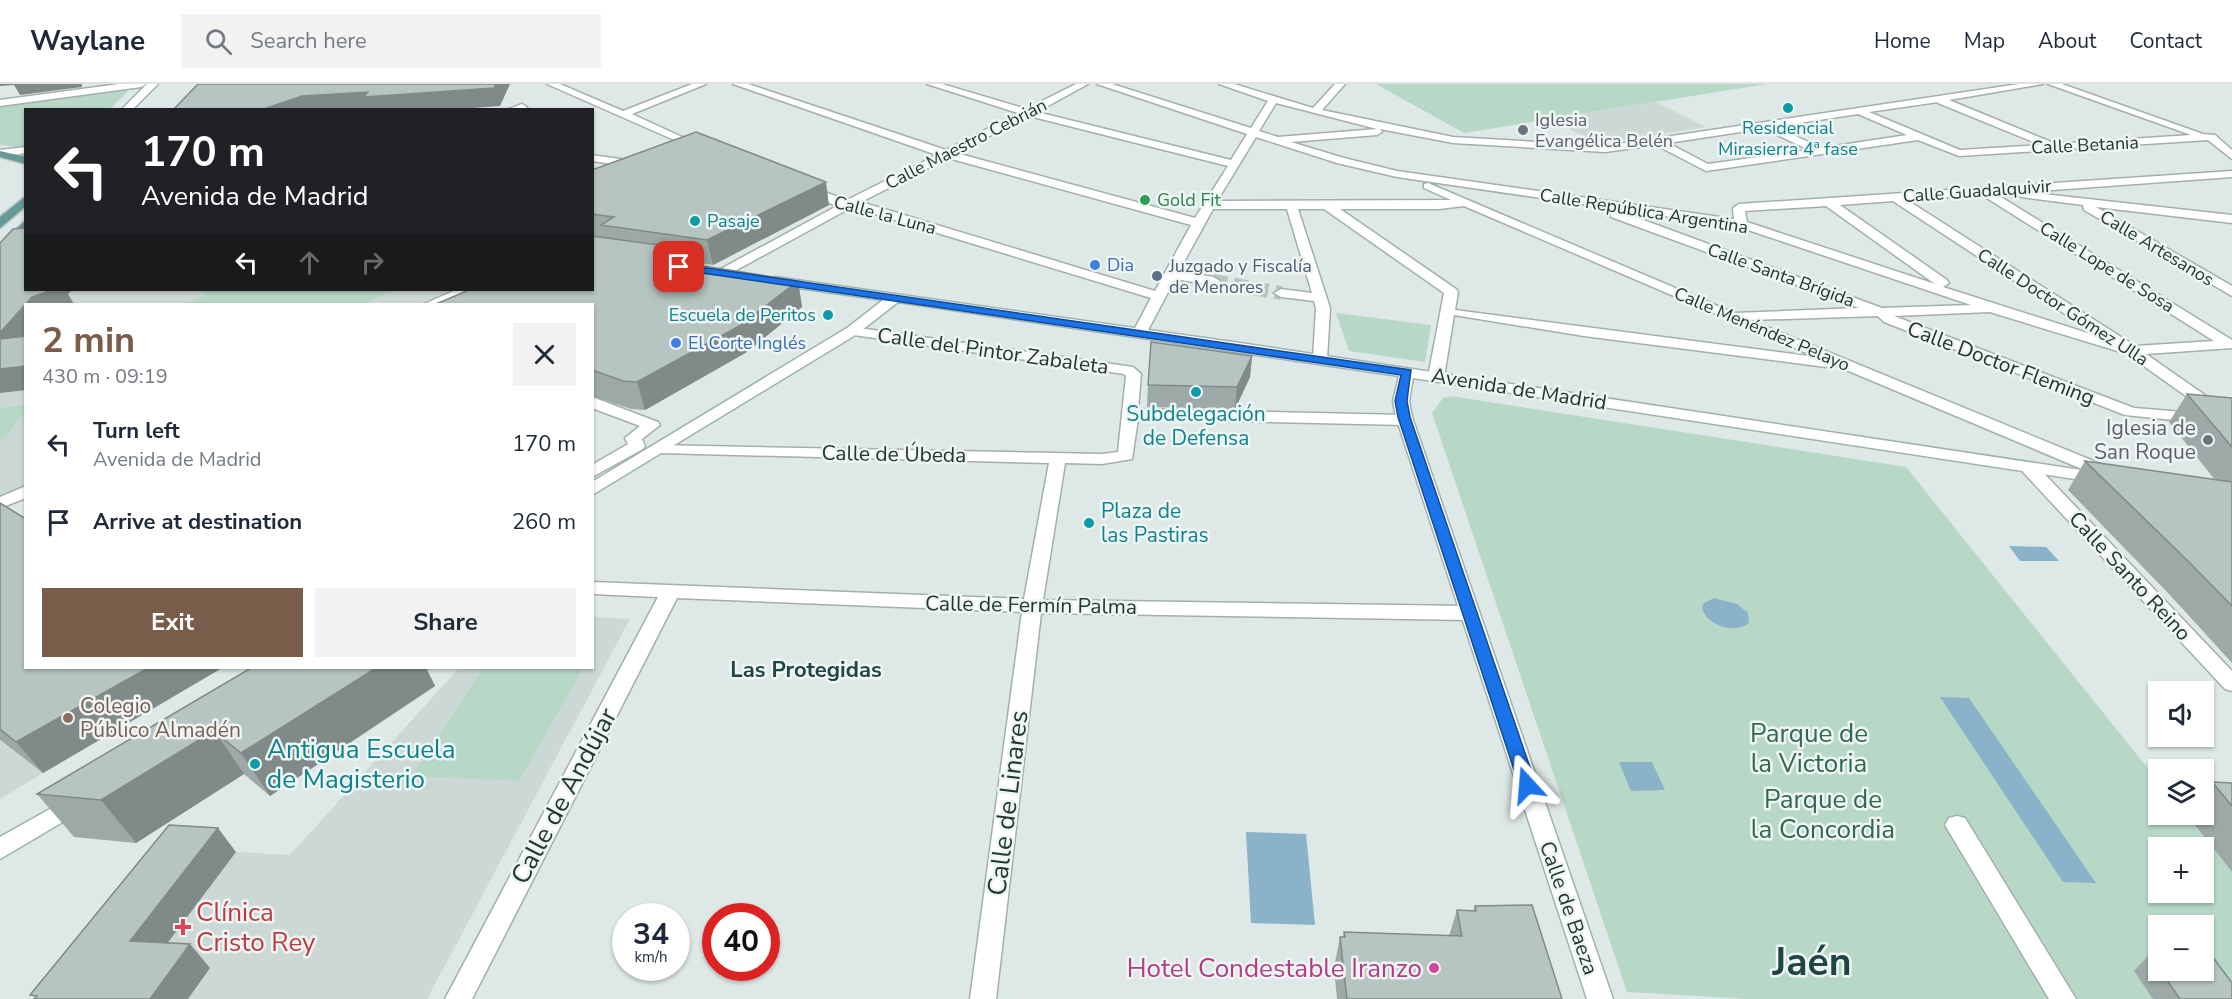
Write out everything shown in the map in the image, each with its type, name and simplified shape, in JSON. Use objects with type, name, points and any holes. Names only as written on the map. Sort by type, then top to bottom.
[{"type":"main road","points":[[0,153],[24,160]]},
{"type":"main road","points":[[0,166],[24,170]]},
{"type":"main road","points":[[0,224],[24,201]]},
{"type":"main road","points":[[0,251],[24,226]]},
{"type":"street","points":[[0,103],[141,84]]},
{"type":"street","points":[[128,108],[153,84]]},
{"type":"street","points":[[552,84],[708,150],[684,156]]},
{"type":"street","points":[[621,115],[701,84]]},
{"type":"street","points":[[738,84],[946,154],[1198,224]]},
{"type":"street","points":[[932,84],[1027,113],[1234,164]]},
{"type":"street","name":"Calle Maestro Cebrián","points":[[743,277],[716,273],[1083,84]]},
{"type":"street","name":"Calle República Argentina","points":[[1102,84],[1341,161],[1397,174],[1741,224],[1996,309],[2132,351]]},
{"type":"street","points":[[1224,84],[1361,128]]},
{"type":"street","points":[[1315,112],[1340,84]]},
{"type":"street","points":[[1275,140],[1361,128],[1396,130],[1453,140],[1605,149],[2038,84]]},
{"type":"street","points":[[2053,84],[2232,142]]},
{"type":"street","points":[[1140,332],[1198,224],[1251,132],[1274,99]]},
{"type":"street","points":[[1941,100],[2057,147]]},
{"type":"street","points":[[1861,112],[1920,137]]},
{"type":"street","points":[[1775,130],[1811,147]]},
{"type":"street","points":[[1659,142],[1706,168],[1920,137]]},
{"type":"street","name":"Calle Betania","points":[[1920,137],[1959,153],[2211,137]]},
{"type":"street","points":[[2211,137],[2232,156]]},
{"type":"street","points":[[0,153],[24,150]]},
{"type":"street","points":[[594,158],[655,166],[634,175]]},
{"type":"street","name":"Calle Menéndez Pelayo","points":[[1397,174],[1466,201],[1729,316],[2118,479]]},
{"type":"street","name":"Calle Guadalquivir","points":[[1741,224],[1739,208],[2232,174]]},
{"type":"street","name":"Calle la Luna","points":[[792,185],[834,202],[851,202],[1159,296]]},
{"type":"street","points":[[1989,191],[2227,218],[2232,228]]},
{"type":"street","name":"Calle Lope de Sosa","points":[[1989,191],[2231,344]]},
{"type":"street","name":"Calle Doctor Gómez Ulla","points":[[1893,196],[2132,351],[2232,421]]},
{"type":"street","points":[[1210,205],[1328,207],[1439,205],[1466,201]]},
{"type":"street","name":"Calle Santa Brígida","points":[[1580,201],[1881,312]]},
{"type":"street","points":[[1827,201],[1958,295]]},
{"type":"street","name":"Calle Artesanos","points":[[2081,203],[2229,289]]},
{"type":"street","points":[[1292,207],[1323,308],[1320,359]]},
{"type":"street","points":[[1328,207],[1450,292],[1436,377]]},
{"type":"street","points":[[1170,274],[1212,281]]},
{"type":"street","name":"Avenida de Madrid","points":[[765,279],[1140,332],[2029,468],[2118,479]]},
{"type":"street","points":[[434,303],[464,291]]},
{"type":"street","points":[[1281,293],[1320,298]]},
{"type":"street","points":[[594,489],[852,332],[895,298]]},
{"type":"street","points":[[1729,316],[1996,309]]},
{"type":"street","name":"Calle Doctor Fleming","points":[[1881,312],[1889,319],[2131,412],[2232,421]]},
{"type":"street","points":[[1459,313],[1852,366]]},
{"type":"street","points":[[1779,316],[1775,322],[1775,328],[1787,340]]},
{"type":"street","name":"Calle del Pintor Zabaleta","points":[[852,332],[1120,368],[1134,374],[1130,414]]},
{"type":"street","points":[[2132,351],[2231,344]]},
{"type":"street","name":"Calle de Baeza","points":[[1407,372],[1401,401],[1405,420],[1600,999]]},
{"type":"street","points":[[594,403],[652,425],[633,438],[637,446],[594,471]]},
{"type":"street","points":[[1130,414],[1405,420]]},
{"type":"street","name":"Calle de Úbeda","points":[[661,448],[1102,459],[1126,456],[1130,414]]},
{"type":"street","name":"Calle de Linares","points":[[983,999],[1032,606],[1058,458]]},
{"type":"street","name":"Calle Santo Reino","points":[[2029,468],[2232,684]]},
{"type":"street","points":[[0,503],[24,492]]},
{"type":"street","name":"Calle de Fermín Palma","points":[[594,588],[1032,606],[1469,613]]},
{"type":"street","name":"Calle de Andújar","points":[[458,999],[670,593]]},
{"type":"street","points":[[0,849],[92,793]]},
{"type":"street","points":[[1957,825],[2063,999]]},
{"type":"shaded area","points":[[1656,102],[1706,127],[1597,144],[1552,119]]},
{"type":"shaded area","points":[[0,275],[24,291],[464,291],[434,303],[24,303],[24,485],[0,497]]},
{"type":"shaded area","points":[[594,617],[630,619],[427,999],[69,999],[187,849],[290,855],[458,669],[594,669]]},
{"type":"shaded area","points":[[0,741],[43,773],[0,799]]},
{"type":"green space","points":[[1376,84],[1766,84],[1464,133]]},
{"type":"green space","points":[[125,89],[128,91],[111,108],[24,108],[24,148],[0,145],[0,105]]},
{"type":"green space","points":[[199,291],[393,291],[365,303],[186,303],[207,295]]},
{"type":"green space","points":[[1336,313],[1431,325],[1425,362],[1349,351]]},
{"type":"green space","name":"Parque de la Concordia","points":[[1451,396],[1906,467],[2148,769],[2148,825],[2194,825],[2204,837],[2148,837],[2148,903],[2214,903],[2214,850],[2232,872],[2232,999],[1749,999],[1627,992],[1432,413],[1443,398]]},
{"type":"green space","points":[[24,405],[24,413],[5,438],[0,439],[0,408]]},
{"type":"green space","points":[[482,669],[582,669],[519,781],[412,776]]},
{"type":"water","points":[[2009,546],[2046,547],[2059,561],[2020,561]]},
{"type":"water","points":[[1714,598],[1737,604],[1748,613],[1749,623],[1729,628],[1714,623],[1704,613],[1702,607],[1704,603]]},
{"type":"water","points":[[1940,697],[1969,698],[2096,883],[2063,882]]},
{"type":"water","points":[[1619,762],[1652,762],[1665,790],[1631,791]]},
{"type":"water","points":[[1246,832],[1306,834],[1315,925],[1251,923]]},
{"type":"building","points":[[198,84],[496,84],[494,88],[364,97],[368,92],[302,96],[267,108],[175,108]]},
{"type":"building","name":"Pasaje","points":[[696,132],[826,182],[707,240],[601,225],[614,217],[594,214],[594,169]]},
{"type":"building","points":[[24,228],[24,291],[50,291],[32,297],[24,303],[24,306],[0,333],[0,243],[13,229]]},
{"type":"building","name":"El Corte Inglés","points":[[594,236],[688,249],[666,260],[798,281],[741,325],[637,382],[623,381],[594,371],[594,303],[438,303],[467,291],[594,291]]},
{"type":"building","points":[[24,336],[24,366],[0,369],[0,339]]},
{"type":"building","points":[[1151,342],[1252,356],[1237,387],[1148,385]]},
{"type":"building","points":[[2187,394],[2232,398],[2232,447]]},
{"type":"building","points":[[2085,461],[2232,482],[2232,606],[2191,564]]},
{"type":"building","points":[[0,503],[24,518],[24,669],[146,669],[16,742],[0,729]]},
{"type":"building","points":[[249,669],[374,669],[241,753],[216,733],[220,727],[101,800],[37,794]]},
{"type":"building","points":[[2214,782],[2232,783],[2232,806],[2214,784]]},
{"type":"building","points":[[169,825],[218,828],[130,941],[190,944],[150,999],[34,999],[37,996],[30,995]]},
{"type":"building","points":[[1532,905],[1562,999],[1347,999],[1340,937],[1345,937],[1344,932],[1462,936],[1457,910],[1476,911],[1475,906]]},
{"type":"building","points":[[2214,959],[2232,983],[2232,999],[2180,999],[2168,981],[2214,981]]},
{"type":"tunnel","points":[[1213,281],[1281,293]]},
{"type":"place","name":"Residencial Mirasierra 4ª fase","points":[[1788,108]]},
{"type":"place","name":"Iglesia Evangélica Belén","points":[[1523,130]]},
{"type":"place","name":"Gold Fit","points":[[1145,200]]},
{"type":"place","name":"Pasaje","points":[[695,221]]},
{"type":"place","name":"Dia","points":[[1095,265]]},
{"type":"place","name":"Juzgado y Fiscalía de Menores","points":[[1157,276]]},
{"type":"place","name":"Escuela de Peritos","points":[[828,315]]},
{"type":"place","name":"El Corte Inglés","points":[[676,343]]},
{"type":"place","name":"Subdelegación de Defensa","points":[[1196,392]]},
{"type":"place","name":"Iglesia de San Roque","points":[[2208,440]]},
{"type":"place","name":"Plaza de las Pastiras","points":[[1089,523]]},
{"type":"place","name":"Colegio Público Almadén","points":[[68,718]]},
{"type":"place","name":"Antigua Escuela de Magisterio","points":[[255,764]]},
{"type":"place","name":"Clínica Cristo Rey","points":[[183,927]]},
{"type":"place","name":"Hotel Condestable Iranzo","points":[[1434,968]]},
{"type":"district","name":"Las Protegidas","points":[[806,670]]},
{"type":"district","name":"Jaén","points":[[1812,962]]},
{"type":"route","points":[[679,267],[1407,372],[1401,401],[1404,417],[1527,785]]},
{"type":"park label","name":"Parque de la Victoria","points":[[1809,748]]}]
